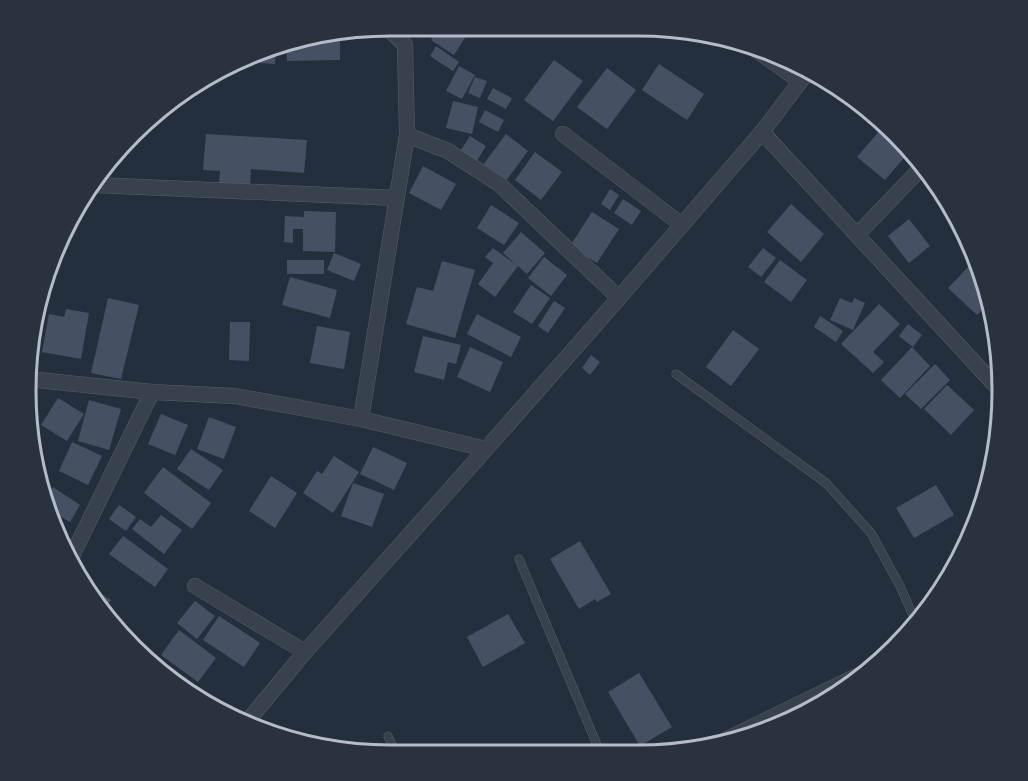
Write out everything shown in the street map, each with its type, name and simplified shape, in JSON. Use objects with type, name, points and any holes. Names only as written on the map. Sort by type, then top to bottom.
[{"type":"street","points":[[361,419],[407,135],[405,45],[396,36]]},
{"type":"street","points":[[251,716],[304,652],[619,298],[762,132],[803,78]]},
{"type":"street","points":[[762,132],[992,380]]},
{"type":"street","points":[[563,134],[682,225]]},
{"type":"street","points":[[407,135],[448,151],[498,183],[619,298]]},
{"type":"street","points":[[857,235],[917,172]]},
{"type":"street","points":[[102,185],[397,198]]},
{"type":"street","points":[[36,380],[152,392],[235,396],[361,419],[486,449]]},
{"type":"street","points":[[75,550],[152,392]]},
{"type":"street","points":[[195,586],[304,652]]},
{"type":"lane","points":[[676,374],[826,483],[871,533],[912,614]]},
{"type":"lane","points":[[519,559],[597,745]]},
{"type":"lane","points":[[737,730],[844,678]]},
{"type":"lane","points":[[388,736],[392,745]]},
{"type":"building","points":[[434,36],[466,36],[454,55],[431,40]]},
{"type":"building","points":[[340,40],[340,60],[287,61],[287,52]]},
{"type":"building","points":[[436,46],[459,62],[453,71],[430,56]]},
{"type":"building","points":[[275,56],[275,64],[255,63]]},
{"type":"building","points":[[554,60],[583,81],[553,121],[524,100]]},
{"type":"building","points":[[659,64],[704,94],[687,120],[642,90]]},
{"type":"building","points":[[459,66],[475,75],[462,99],[446,91]]},
{"type":"building","points":[[607,68],[636,90],[607,129],[577,107]]},
{"type":"building","points":[[475,77],[487,81],[480,98],[468,93]]},
{"type":"building","points":[[493,88],[512,98],[506,109],[487,99]]},
{"type":"building","points":[[453,101],[478,107],[472,134],[446,128]]},
{"type":"building","points":[[485,110],[504,120],[498,132],[479,122]]},
{"type":"building","points":[[879,131],[904,157],[885,180],[857,157]]},
{"type":"building","points":[[206,134],[307,140],[304,173],[251,169],[250,185],[219,183],[220,171],[203,170]]},
{"type":"building","points":[[506,134],[528,151],[506,181],[483,165]]},
{"type":"building","points":[[470,136],[486,146],[477,161],[461,150]]},
{"type":"building","points":[[535,152],[562,172],[541,200],[515,180]]},
{"type":"building","points":[[423,166],[456,184],[441,210],[409,193]]},
{"type":"building","points":[[610,189],[619,195],[610,210],[601,204]]},
{"type":"building","points":[[623,199],[641,211],[632,225],[614,213]]},
{"type":"building","points":[[791,204],[824,234],[801,262],[767,232]]},
{"type":"building","points":[[491,205],[519,223],[504,245],[477,228]]},
{"type":"building","points":[[304,211],[336,212],[335,252],[303,251],[303,229],[293,229],[293,243],[284,242],[285,216],[304,217]]},
{"type":"building","points":[[592,212],[619,229],[597,263],[570,246]]},
{"type":"building","points":[[909,219],[930,246],[909,263],[888,236]]},
{"type":"building","points":[[521,232],[545,253],[527,274],[503,253]]},
{"type":"building","points":[[493,248],[518,266],[495,297],[478,284],[493,263],[485,257]]},
{"type":"building","points":[[763,248],[776,258],[761,277],[748,267]]},
{"type":"building","points":[[334,253],[361,264],[354,281],[327,270]]},
{"type":"building","points":[[544,257],[567,275],[551,296],[528,278]]},
{"type":"building","points":[[287,260],[324,260],[324,274],[287,274]]},
{"type":"building","points":[[780,260],[807,280],[791,302],[764,282]]},
{"type":"building","points":[[442,261],[475,270],[455,338],[406,324],[417,287],[433,291]]},
{"type":"building","points":[[969,266],[982,310],[977,315],[948,288]]},
{"type":"building","points":[[290,277],[337,290],[330,318],[282,305]]},
{"type":"building","points":[[531,285],[550,298],[532,324],[513,312]]},
{"type":"building","points":[[108,298],[139,305],[121,379],[91,373]]},
{"type":"building","points":[[840,298],[852,303],[854,298],[865,303],[853,330],[830,320]]},
{"type":"building","points":[[554,301],[565,308],[548,333],[538,326]]},
{"type":"building","points":[[879,304],[900,324],[873,352],[884,362],[873,373],[841,344]]},
{"type":"building","points":[[66,309],[89,313],[81,359],[42,352],[49,314],[64,317]]},
{"type":"building","points":[[477,314],[521,337],[511,357],[467,334]]},
{"type":"building","points":[[820,316],[843,331],[836,342],[814,327]]},
{"type":"building","points":[[230,322],[250,322],[249,361],[229,360]]},
{"type":"building","points":[[908,324],[922,335],[913,347],[899,336]]},
{"type":"building","points":[[317,326],[350,332],[344,369],[310,363]]},
{"type":"building","points":[[733,330],[759,349],[731,386],[706,367]]},
{"type":"building","points":[[423,336],[461,345],[456,364],[448,362],[444,380],[414,372]]},
{"type":"building","points":[[470,347],[503,362],[490,392],[457,377]]},
{"type":"building","points":[[912,347],[930,366],[900,398],[881,380]]},
{"type":"building","points":[[591,355],[600,362],[590,375],[582,368]]},
{"type":"building","points":[[935,364],[950,380],[921,409],[905,394]]},
{"type":"building","points":[[947,385],[974,410],[951,435],[924,409]]},
{"type":"building","points":[[58,398],[84,414],[67,441],[41,425]]},
{"type":"building","points":[[89,400],[121,409],[109,450],[78,441]]},
{"type":"building","points":[[161,414],[188,425],[175,455],[148,444]]},
{"type":"building","points":[[209,417],[236,427],[224,459],[197,449]]},
{"type":"building","points":[[72,442],[102,456],[88,485],[59,471]]},
{"type":"building","points":[[373,447],[407,463],[394,490],[360,474]]},
{"type":"building","points":[[191,449],[223,470],[209,490],[177,469]]},
{"type":"building","points":[[334,456],[359,472],[333,513],[303,493],[317,471],[322,474]]},
{"type":"building","points":[[163,467],[211,503],[192,529],[144,493]]},
{"type":"building","points":[[271,476],[297,493],[275,528],[249,511]]},
{"type":"building","points":[[353,483],[384,494],[372,527],[341,516]]},
{"type":"building","points":[[936,485],[954,515],[914,538],[896,508]]},
{"type":"building","points":[[53,487],[80,505],[70,522],[59,516],[51,491]]},
{"type":"building","points":[[119,505],[136,517],[126,531],[109,519]]},
{"type":"building","points":[[161,515],[182,530],[164,554],[132,529],[140,519],[151,527]]},
{"type":"building","points":[[123,536],[168,569],[155,587],[109,554]]},
{"type":"building","points":[[580,541],[611,594],[597,602],[595,599],[579,609],[550,559]]},
{"type":"building","points":[[101,594],[111,600],[108,605]]},
{"type":"building","points":[[195,601],[215,616],[197,639],[177,623]]},
{"type":"building","points":[[508,614],[525,643],[483,667],[467,637]]},
{"type":"building","points":[[219,616],[260,643],[244,667],[203,640]]},
{"type":"building","points":[[179,630],[216,658],[198,682],[161,655]]},
{"type":"building","points":[[639,673],[672,727],[639,745],[608,692]]}]
